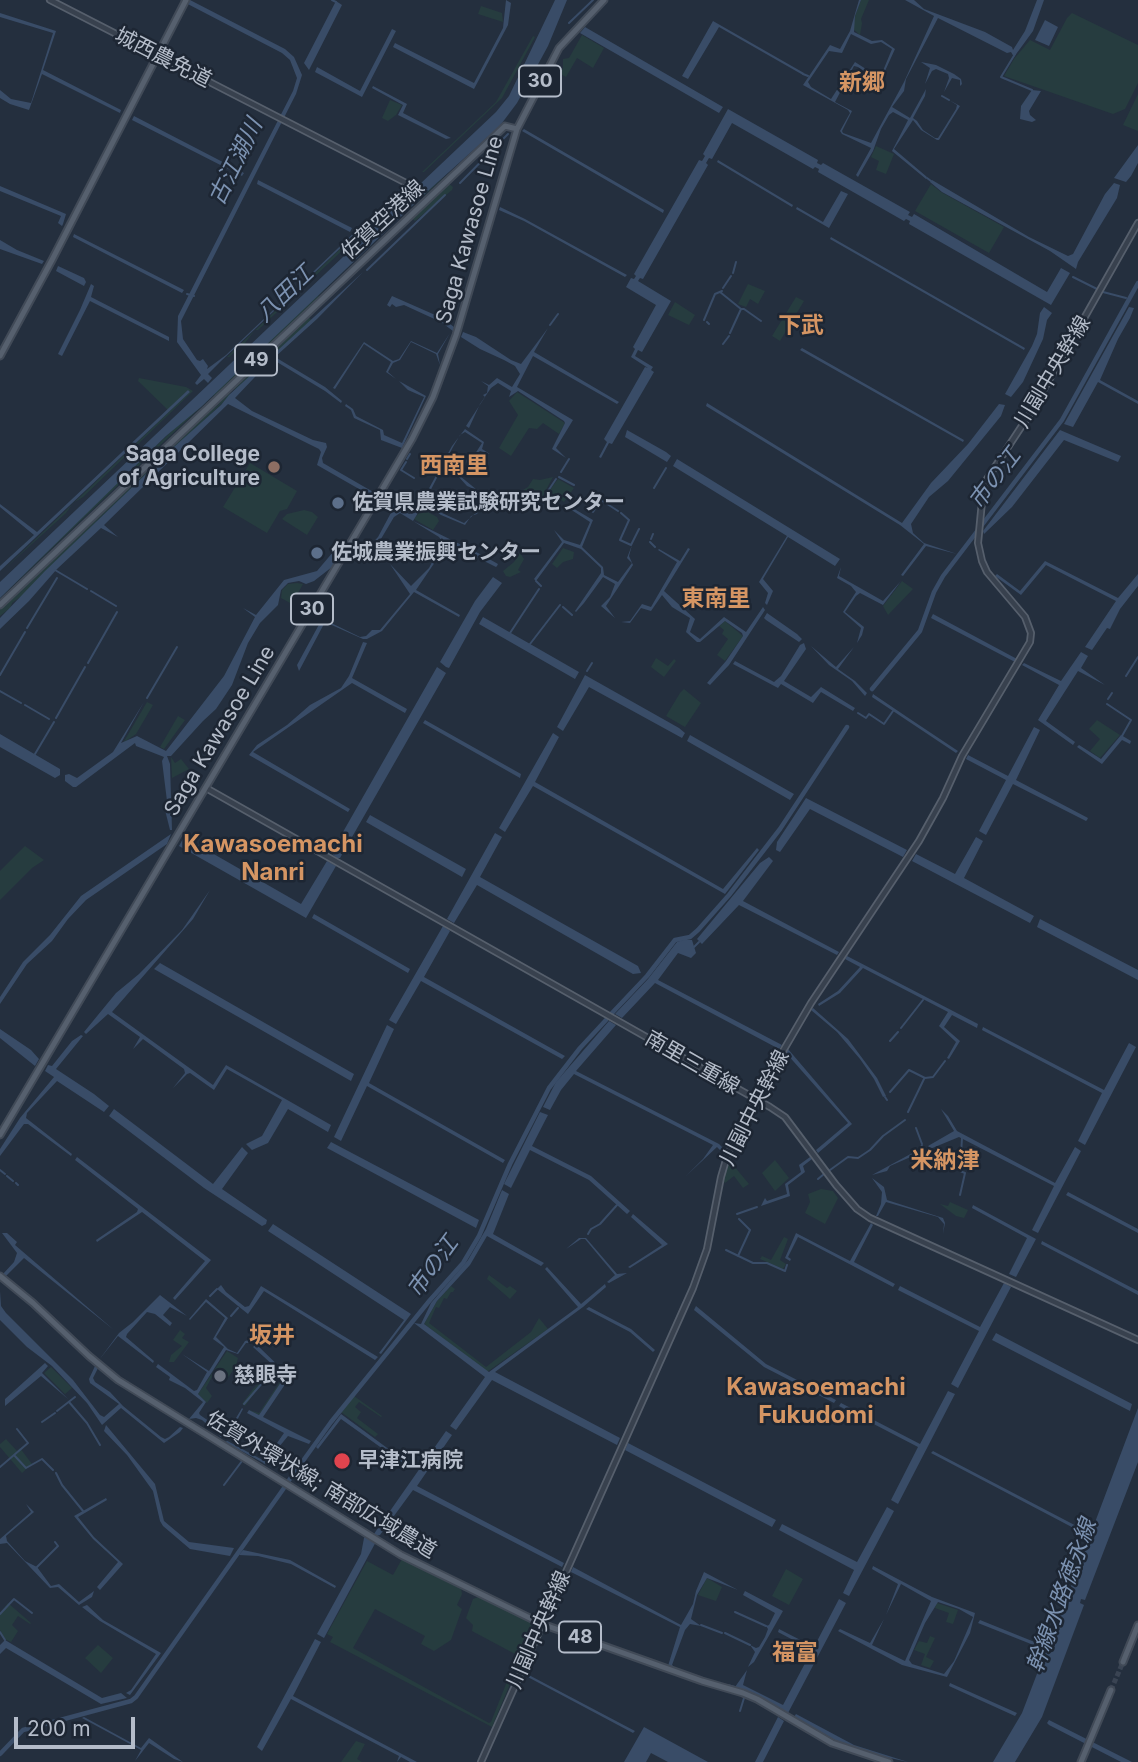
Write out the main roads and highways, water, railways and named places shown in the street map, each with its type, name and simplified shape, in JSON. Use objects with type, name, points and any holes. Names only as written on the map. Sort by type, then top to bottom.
[{"type":"main road","name":"Saga Kawasoe Line","points":[[0,1135],[382,492],[429,407],[459,327],[517,129],[559,47],[604,0]]},
{"type":"main road","points":[[0,356],[184,2]]},
{"type":"main road","name":"佐賀空港線","points":[[0,605],[505,126],[517,129]]},
{"type":"main road","name":"佐賀外環状線; 南部広域農道","points":[[0,1276],[118,1380],[387,1548],[542,1624],[743,1693],[832,1743],[889,1762]]},
{"type":"main road","points":[[1123,1662],[1138,1625]]},
{"type":"main road","points":[[1081,1762],[1111,1690]]},
{"type":"water","points":[[180,0],[190,0],[285,49],[294,57],[302,75],[296,94],[181,321],[183,339],[197,360],[203,359],[207,369],[226,355],[402,187],[403,189],[220,362],[208,374],[212,378],[208,383],[204,379],[197,385],[195,383],[201,375],[177,342],[178,316],[293,91],[297,78],[290,60],[282,53]]},
{"type":"water","points":[[506,0],[511,3],[508,25],[474,89],[393,47],[395,43],[474,83],[503,28]]},
{"type":"water","points":[[555,0],[567,0],[548,46],[517,103],[499,127],[201,407],[166,436],[0,598],[0,582],[496,112],[509,96]]},
{"type":"water","points":[[859,0],[861,0],[855,16],[854,32],[872,41],[882,40],[895,49],[880,82],[854,66],[835,102],[852,111],[843,133],[871,143],[904,82],[934,16],[905,0],[914,0],[924,9],[985,32],[1013,50],[1025,31],[1037,0],[1044,0],[1033,31],[1014,57],[1011,52],[1007,53],[938,18],[906,79],[904,91],[892,107],[910,118],[926,89],[913,118],[923,130],[938,138],[956,109],[957,105],[949,100],[960,106],[939,140],[937,140],[921,130],[913,120],[894,149],[927,177],[926,179],[892,151],[908,120],[893,112],[881,129],[873,151],[858,177],[856,175],[871,148],[842,134],[840,131],[850,113],[848,110],[803,85],[830,45],[840,49],[850,31]],"holes":[[[851,34],[871,44],[881,42],[892,49],[880,78],[855,62],[831,99],[811,87],[808,82],[829,51],[842,53]]]},
{"type":"water","points":[[336,1],[342,5],[309,70],[304,63]]},
{"type":"water","points":[[0,13],[56,31],[43,70],[121,110],[120,113],[42,74],[29,110],[0,98],[0,90],[11,99],[31,103],[53,33],[0,17]]},
{"type":"water","points":[[1045,20],[1058,27],[1049,46],[1035,40]]},
{"type":"water","points":[[713,21],[804,73],[803,75],[719,27],[688,79],[682,76]]},
{"type":"water","points":[[585,27],[723,107],[719,113],[580,33]]},
{"type":"water","points":[[392,29],[396,31],[362,97],[315,72],[317,67],[360,91]]},
{"type":"water","points":[[921,62],[936,65],[954,74],[961,79],[962,84],[960,86],[960,80],[952,78],[944,92],[948,74],[936,69],[925,84],[930,68]]},
{"type":"water","points":[[373,86],[407,104],[403,113],[451,138],[446,139],[398,115],[403,105],[372,88]]},
{"type":"water","points":[[1032,90],[1041,91],[1029,111],[1036,120],[1032,122],[1020,119],[1021,106]]},
{"type":"water","points":[[728,109],[818,160],[817,163],[823,163],[910,212],[908,215],[912,217],[914,214],[1047,292],[1061,268],[1070,273],[1051,305],[909,224],[910,221],[904,221],[818,172],[819,169],[813,169],[732,123],[712,159],[709,158],[706,163],[708,165],[643,279],[638,281],[671,301],[642,352],[638,350],[635,356],[653,367],[651,370],[654,372],[601,458],[599,457],[607,442],[604,439],[645,367],[648,368],[631,357],[635,349],[633,347],[656,305],[626,287],[631,278],[636,276],[634,274],[699,160],[702,161],[705,156],[703,154]]},
{"type":"water","points":[[134,116],[244,173],[242,176],[132,120]]},
{"type":"water","points":[[524,129],[664,210],[663,213],[522,131]]},
{"type":"water","points":[[1138,145],[1138,163],[1131,176],[1126,182],[1114,178]]},
{"type":"water","points":[[718,160],[793,205],[792,207],[717,162]]},
{"type":"water","points":[[258,180],[352,228],[350,232],[257,184]]},
{"type":"water","points":[[932,180],[1029,237],[1068,256],[1073,254],[1105,194],[1114,183],[1120,185],[1117,198],[1076,269],[1050,251],[942,192],[930,182]]},
{"type":"water","points":[[0,186],[66,214],[62,226],[58,223],[61,216],[0,191]]},
{"type":"water","points":[[841,191],[848,194],[829,228],[796,209],[797,207],[823,222]]},
{"type":"water","points":[[500,207],[627,275],[625,277],[499,210]]},
{"type":"water","points":[[74,234],[184,290],[182,293],[73,237]]},
{"type":"water","points":[[831,237],[1025,348],[1024,350],[830,239]]},
{"type":"water","points":[[0,240],[44,261],[42,264],[0,249]]},
{"type":"water","points":[[58,266],[84,278],[84,286],[56,271]]},
{"type":"water","points":[[363,272],[275,357],[325,387],[342,401],[341,403],[272,359],[235,398],[252,411],[313,440],[326,443],[323,463],[375,493],[373,497],[317,465],[321,452],[319,449],[228,404],[104,525],[118,537],[101,528],[57,569],[0,629],[0,618],[45,571],[229,395]]},
{"type":"water","points":[[91,284],[94,286],[91,297],[169,337],[169,341],[90,301],[62,356],[58,354]]},
{"type":"water","points":[[392,296],[442,318],[454,327],[453,331],[441,322],[404,305],[396,307],[392,304],[390,307],[387,305]]},
{"type":"water","points":[[1044,307],[1052,313],[1047,320],[1043,339],[1023,382],[1011,397],[1005,394],[1032,346]]},
{"type":"water","points":[[1129,307],[1134,308],[1100,380],[1138,401],[1138,404],[1098,382],[1073,427],[1064,424]]},
{"type":"water","points":[[548,328],[534,352],[619,402],[617,404],[533,356],[517,387],[573,420],[556,448],[566,458],[552,449],[564,421],[518,391],[509,397],[511,391],[498,383],[485,397],[483,395],[487,393],[488,386],[481,381],[489,385],[497,378],[512,387],[520,374],[515,366],[461,337],[463,332],[521,364]]},
{"type":"water","points":[[450,333],[438,354],[440,365],[436,354],[411,342],[400,360],[393,363],[388,372],[396,379],[386,372],[391,362],[364,344],[335,389],[333,388],[364,342],[393,361],[399,359],[411,341],[437,353]]},
{"type":"water","points":[[802,348],[964,440],[963,442],[800,350]]},
{"type":"water","points":[[399,381],[426,396],[402,448],[381,440],[380,430],[354,418],[351,410],[345,406],[346,404],[353,409],[356,416],[383,430],[384,435],[402,443],[424,397],[408,390]]},
{"type":"water","points":[[188,390],[190,392],[0,571],[0,566],[34,535],[0,507],[0,504],[37,532]]},
{"type":"water","points":[[707,403],[902,523],[931,483],[968,444],[999,404],[1005,405],[1001,416],[948,481],[929,497],[911,524],[913,533],[924,543],[957,554],[926,546],[903,576],[901,575],[924,544],[900,525],[706,406]]},
{"type":"water","points":[[479,406],[469,428],[466,426]]},
{"type":"water","points":[[465,429],[484,442],[482,449],[490,454],[480,451],[474,456],[482,443],[465,432],[461,435]]},
{"type":"water","points":[[627,430],[671,456],[667,462],[625,437]]},
{"type":"water","points":[[1060,430],[1121,456],[1118,462],[1064,440],[1012,507],[984,534],[983,531]]},
{"type":"water","points":[[459,437],[425,501],[464,523],[469,518],[465,525],[441,515],[424,503],[423,506],[420,505]]},
{"type":"water","points":[[472,457],[460,476],[499,508],[485,502],[477,514],[473,515],[485,500],[458,476],[467,458]]},
{"type":"water","points":[[677,459],[840,559],[835,566],[788,537],[763,579],[773,591],[767,605],[765,603],[768,593],[759,582],[787,536],[673,466]]},
{"type":"water","points":[[385,499],[409,514],[415,513],[419,506],[421,508],[413,521],[400,513],[394,517],[375,549],[365,553],[354,548],[368,548],[378,537],[393,509],[382,502]]},
{"type":"water","points":[[571,507],[593,520],[582,547],[603,567],[604,575],[618,582],[632,563],[627,558],[632,545],[629,556],[633,565],[606,606],[615,618],[601,606],[610,597],[615,584],[603,577],[575,611],[601,573],[601,568],[581,549],[564,543],[536,581],[534,579],[562,542],[554,530],[564,540],[580,545],[590,522],[570,509]]},
{"type":"water","points":[[413,521],[482,555],[498,564],[497,566],[448,543],[416,590],[460,615],[459,617],[414,592],[382,631],[367,639],[363,639],[325,622],[299,671],[297,665],[325,609],[323,619],[360,637],[366,636],[372,630],[380,630],[410,594],[390,564],[411,586],[429,568],[441,540]]},
{"type":"water","points":[[344,539],[348,541],[332,567],[314,581],[306,584],[299,581],[288,583],[281,590],[278,605],[260,623],[248,643],[232,685],[216,709],[171,756],[167,756],[170,764],[172,830],[165,810],[167,801],[162,761],[164,757],[136,746],[135,743],[76,787],[65,781],[65,775],[77,778],[113,752],[144,702],[121,743],[137,736],[166,751],[224,676],[255,617],[243,608],[256,615],[284,580],[317,571]]},
{"type":"water","points":[[688,548],[690,549],[664,591],[695,619],[690,632],[700,639],[724,617],[746,632],[763,607],[765,610],[729,665],[710,685],[707,683],[726,661],[743,636],[742,633],[725,621],[697,642],[686,632],[690,618],[672,607],[662,595],[651,611],[641,608],[630,623],[621,622],[630,621],[642,604],[651,607],[677,562],[658,550],[680,561]]},
{"type":"water","points":[[1045,561],[1118,598],[1138,574],[1138,586],[1120,609],[1110,629],[1107,628],[1092,650],[1085,647],[1116,601],[1046,565],[1021,595],[995,576],[997,574],[1020,591]]},
{"type":"water","points":[[841,567],[839,576],[883,601],[901,581],[883,605],[860,593],[856,596],[845,612],[864,627],[857,643],[861,628],[843,612],[856,592],[837,578]]},
{"type":"water","points":[[493,577],[502,583],[480,612],[449,668],[446,667],[440,662],[475,601]]},
{"type":"water","points":[[767,613],[802,639],[799,642],[766,620],[764,618]]},
{"type":"water","points":[[933,614],[1017,659],[1015,662],[931,618]]},
{"type":"water","points":[[483,617],[579,672],[575,679],[479,624]]},
{"type":"water","points":[[363,642],[367,643],[352,678],[407,709],[405,713],[352,683],[253,752],[350,809],[348,812],[249,755],[257,745],[287,725],[310,705],[341,688]]},
{"type":"water","points":[[804,643],[806,649],[784,681],[811,697],[821,687],[855,708],[853,711],[821,692],[813,703],[781,684],[778,688],[733,664],[735,661],[774,682]]},
{"type":"water","points":[[811,646],[836,667],[854,647],[838,669],[867,693],[865,696],[852,681],[829,665]]},
{"type":"water","points":[[1081,652],[1088,656],[1081,668],[1105,685],[1078,671],[1046,721],[1075,742],[1073,745],[1038,720],[1059,685],[1022,665],[1024,663],[1061,681]]},
{"type":"water","points":[[437,667],[446,673],[340,858],[337,858],[331,853]]},
{"type":"water","points":[[585,675],[679,728],[685,733],[682,738],[589,687],[563,731],[557,727]]},
{"type":"water","points":[[873,694],[958,751],[956,753],[872,697]]},
{"type":"water","points":[[425,720],[521,774],[520,778],[423,723]]},
{"type":"water","points":[[1034,727],[1040,730],[1016,780],[1088,818],[1086,821],[1013,784],[986,835],[979,831],[1006,780],[966,759],[968,755],[1008,776]]},
{"type":"water","points":[[553,733],[559,737],[535,782],[723,889],[757,848],[759,850],[725,894],[533,786],[505,832],[499,828]]},
{"type":"water","points":[[0,734],[60,769],[60,775],[55,778],[0,747]]},
{"type":"water","points":[[690,735],[794,794],[790,800],[687,741]]},
{"type":"water","points":[[1121,735],[1131,741],[1130,744],[1122,740],[1102,764],[1077,747],[1079,745],[1101,759]]},
{"type":"water","points":[[806,798],[907,850],[903,857],[810,809],[780,852],[776,850],[777,842]]},
{"type":"water","points":[[370,815],[466,869],[462,877],[366,822]]},
{"type":"water","points":[[495,833],[502,837],[480,877],[638,966],[641,973],[633,974],[477,885],[454,923],[447,919]]},
{"type":"water","points":[[171,834],[167,844],[86,900],[52,941],[27,964],[0,1004],[0,997],[23,962],[50,935],[81,896]]},
{"type":"water","points":[[184,837],[301,904],[327,861],[336,866],[306,918],[179,846]]},
{"type":"water","points":[[976,837],[983,841],[964,878],[1034,916],[1030,923],[912,861],[916,854],[955,874]]},
{"type":"water","points":[[769,857],[773,861],[743,901],[839,952],[837,955],[739,905],[702,944],[697,939],[760,863]]},
{"type":"water","points":[[210,890],[193,919],[112,1012],[213,1085],[226,1065],[331,1125],[328,1132],[288,1109],[268,1143],[252,1150],[246,1144],[262,1136],[282,1100],[227,1069],[214,1090],[190,1073],[173,1088],[185,1073],[184,1069],[143,1039],[133,1049],[140,1037],[108,1014],[86,1034],[84,1032],[116,993],[139,974],[182,930]]},
{"type":"water","points":[[314,914],[410,969],[408,973],[312,918]]},
{"type":"water","points":[[1040,919],[1138,970],[1138,980],[1037,927]]},
{"type":"water","points":[[443,926],[450,931],[424,977],[565,1056],[562,1059],[421,981],[396,1024],[389,1020]]},
{"type":"water","points":[[692,940],[696,953],[691,958],[678,953],[658,980],[782,1045],[779,1049],[655,983],[622,1018],[615,1014],[648,979],[677,942]]},
{"type":"water","points":[[847,956],[978,1024],[977,1028],[952,1015],[944,1027],[960,1041],[949,1059],[947,1058],[956,1042],[939,1026],[948,1012],[863,968],[840,993],[819,1006],[818,1004],[838,991],[860,967],[845,959]]},
{"type":"water","points":[[160,963],[354,1074],[351,1081],[154,969]]},
{"type":"water","points":[[813,1008],[848,1039],[877,1078],[886,1096],[883,1097],[860,1059],[837,1032],[811,1010]]},
{"type":"water","points":[[609,1021],[616,1025],[576,1071],[719,1144],[726,1151],[724,1154],[717,1147],[686,1176],[713,1145],[574,1074],[550,1110],[543,1107],[556,1082]]},
{"type":"water","points":[[387,1025],[394,1029],[369,1083],[505,1160],[503,1163],[367,1086],[341,1141],[334,1137]]},
{"type":"water","points":[[983,1027],[1104,1090],[1129,1043],[1136,1047],[1085,1145],[1078,1141],[1102,1093],[982,1030]]},
{"type":"water","points":[[0,1029],[31,1050],[39,1059],[35,1066],[0,1038]]},
{"type":"water","points":[[83,1036],[56,1069],[109,1106],[104,1112],[57,1081],[27,1113],[26,1118],[72,1154],[71,1156],[28,1124],[24,1124],[0,1156],[0,1149],[20,1118],[54,1077],[45,1071],[48,1065],[52,1066],[72,1041]]},
{"type":"water","points":[[788,1049],[852,1124],[818,1153],[816,1150],[848,1123],[786,1053]]},
{"type":"water","points":[[114,1109],[213,1184],[242,1147],[248,1153],[222,1189],[267,1220],[266,1224],[262,1226],[204,1188],[109,1116]]},
{"type":"water","points":[[941,1109],[957,1131],[1055,1183],[1075,1147],[1081,1151],[1038,1233],[1032,1230],[1054,1186],[959,1137],[930,1149],[928,1146],[954,1131]]},
{"type":"water","points":[[540,1112],[548,1115],[532,1146],[591,1176],[630,1211],[627,1214],[589,1180],[530,1150],[511,1188],[504,1184]]},
{"type":"water","points":[[331,1142],[479,1220],[476,1228],[327,1148]]},
{"type":"water","points":[[922,1144],[925,1150],[922,1152],[890,1166],[887,1171],[872,1175],[916,1151]]},
{"type":"water","points":[[77,1157],[211,1260],[175,1300],[173,1298],[205,1261],[142,1212],[97,1242],[96,1240],[138,1209],[75,1160]]},
{"type":"water","points":[[810,1157],[812,1159],[803,1166],[805,1172],[788,1185],[790,1196],[761,1206],[765,1198],[767,1201],[787,1194],[785,1184],[801,1172],[799,1165]]},
{"type":"water","points":[[872,1178],[884,1187],[887,1200],[943,1218],[945,1223],[943,1234],[944,1224],[938,1217],[886,1202],[876,1216],[882,1192]]},
{"type":"water","points":[[502,1190],[509,1194],[493,1234],[544,1263],[541,1266],[487,1236],[470,1265],[437,1301],[424,1324],[489,1372],[578,1307],[545,1269],[547,1267],[581,1304],[605,1284],[606,1287],[583,1307],[495,1372],[620,1438],[617,1445],[492,1380],[456,1430],[450,1426],[485,1377],[414,1323],[421,1324],[431,1303],[468,1260],[486,1229]]},
{"type":"water","points":[[1068,1192],[1138,1229],[1138,1233],[1066,1195]]},
{"type":"water","points":[[973,1205],[1036,1239],[1016,1277],[1009,1274],[1027,1238],[972,1208]]},
{"type":"water","points":[[633,1214],[668,1244],[630,1268],[628,1267],[662,1245],[631,1217]]},
{"type":"water","points":[[871,1223],[873,1225],[854,1262],[895,1284],[893,1287],[798,1237],[788,1257],[790,1261],[785,1258],[796,1233],[850,1261]]},
{"type":"water","points":[[273,1224],[411,1314],[381,1354],[379,1353],[404,1320],[268,1231]]},
{"type":"water","points":[[2,1233],[7,1233],[17,1242],[15,1245],[114,1330],[24,1258],[6,1276],[3,1274],[14,1262],[17,1253]]},
{"type":"water","points":[[579,1238],[586,1238],[617,1274],[627,1273],[607,1282],[615,1275],[585,1239],[566,1249]]},
{"type":"water","points":[[1042,1241],[1138,1291],[1138,1295],[1041,1244]]},
{"type":"water","points":[[1004,1283],[1011,1287],[958,1388],[951,1384],[979,1331],[898,1290],[900,1286],[980,1327]]},
{"type":"water","points":[[221,1285],[245,1307],[249,1306],[261,1286],[378,1357],[375,1360],[264,1291],[248,1314],[217,1289]]},
{"type":"water","points":[[0,1291],[1,1306],[6,1313],[73,1380],[100,1415],[104,1417],[119,1404],[90,1383],[95,1366],[98,1368],[93,1378],[95,1382],[161,1437],[165,1439],[180,1427],[183,1428],[180,1432],[164,1443],[121,1408],[102,1425],[87,1403],[52,1366],[27,1347],[0,1320]]},
{"type":"water","points":[[160,1295],[187,1316],[170,1307],[163,1315],[172,1323],[170,1326],[155,1314],[147,1312],[126,1337],[154,1361],[153,1363],[118,1336],[99,1360],[119,1333]]},
{"type":"water","points":[[206,1299],[228,1318],[216,1337],[228,1349],[237,1353],[245,1341],[252,1343],[246,1343],[238,1354],[226,1350],[198,1394],[206,1402],[200,1415],[225,1432],[243,1409],[224,1438],[202,1420],[189,1419],[203,1402],[169,1380],[170,1377],[156,1367],[158,1364],[194,1391],[197,1390],[207,1372],[182,1354],[209,1371],[224,1347],[213,1339],[225,1318],[206,1302],[189,1319]]},
{"type":"water","points":[[696,1306],[766,1364],[836,1400],[834,1403],[764,1367],[694,1310]]},
{"type":"water","points":[[589,1307],[631,1329],[655,1350],[653,1352],[630,1332],[586,1309]]},
{"type":"water","points":[[996,1333],[1132,1404],[1130,1411],[992,1340]]},
{"type":"water","points":[[256,1344],[290,1377],[263,1417],[311,1441],[309,1444],[288,1436],[265,1464],[263,1463],[284,1433],[247,1413],[249,1410],[259,1415],[285,1376],[253,1347]]},
{"type":"water","points":[[45,1363],[48,1366],[42,1373],[68,1399],[41,1376],[5,1406],[5,1399]]},
{"type":"water","points":[[948,1391],[955,1394],[898,1504],[891,1500],[918,1447],[839,1406],[841,1403],[920,1444]]},
{"type":"water","points":[[1138,1408],[1138,1462],[1085,1600],[1081,1599],[1080,1603],[1084,1605],[1042,1717],[1015,1762],[993,1762],[1022,1713],[1066,1598],[1071,1599],[1072,1596],[1068,1594]]},
{"type":"water","points":[[341,1414],[413,1467],[411,1469],[341,1419],[318,1449],[316,1447]]},
{"type":"water","points":[[106,1425],[155,1484],[164,1521],[189,1542],[234,1548],[230,1556],[190,1549],[163,1526],[153,1491],[127,1455],[104,1431]]},
{"type":"water","points":[[446,1431],[452,1435],[417,1486],[564,1563],[562,1567],[413,1490],[380,1535],[376,1536],[378,1538],[324,1638],[317,1634],[361,1554],[364,1538],[368,1532],[374,1534]]},
{"type":"water","points":[[628,1443],[776,1520],[772,1527],[625,1450]]},
{"type":"water","points":[[933,1451],[1086,1531],[1085,1534],[931,1453]]},
{"type":"water","points":[[106,1498],[107,1500],[78,1517],[94,1537],[123,1564],[100,1590],[97,1587],[118,1562],[93,1539],[74,1516]]},
{"type":"water","points":[[26,1504],[34,1512],[6,1536],[7,1541],[25,1561],[37,1567],[51,1586],[59,1584],[79,1602],[94,1591],[92,1597],[79,1605],[58,1587],[50,1588],[7,1543],[0,1544],[0,1539],[31,1512]]},
{"type":"water","points":[[887,1507],[894,1511],[849,1596],[843,1593],[854,1570],[779,1530],[782,1524],[857,1562]]},
{"type":"water","points":[[243,1550],[290,1560],[336,1586],[335,1588],[291,1564],[258,1556],[239,1555]]},
{"type":"water","points":[[873,1566],[932,1597],[975,1613],[970,1633],[947,1677],[902,1665],[838,1631],[840,1629],[870,1643],[884,1619],[872,1645],[905,1661],[931,1601],[901,1584],[886,1615],[898,1584],[872,1569]],"holes":[[[938,1602],[973,1617],[954,1661],[944,1674],[912,1664],[909,1660],[925,1623]]]},
{"type":"water","points":[[573,1567],[681,1625],[693,1604],[704,1572],[738,1590],[707,1578],[697,1595],[691,1619],[701,1626],[690,1624],[685,1630],[672,1665],[678,1670],[668,1666],[680,1627],[571,1572]]},
{"type":"water","points":[[745,1591],[783,1611],[754,1662],[748,1667],[755,1652],[750,1645],[759,1647],[768,1629],[766,1626],[775,1613],[743,1595]]},
{"type":"water","points":[[839,1599],[846,1603],[788,1713],[735,1687],[747,1670],[743,1685],[783,1705],[812,1650],[778,1632],[779,1629],[814,1647]]},
{"type":"water","points":[[87,1605],[103,1620],[161,1653],[130,1695],[126,1693],[131,1690],[156,1654],[100,1621],[82,1607]]},
{"type":"water","points":[[980,1620],[1042,1645],[1042,1647],[978,1623]]},
{"type":"water","points":[[315,1639],[321,1642],[293,1696],[417,1762],[401,1757],[397,1762],[399,1756],[291,1699],[262,1751],[257,1747]]},
{"type":"water","points":[[5,1640],[102,1698],[121,1693],[127,1698],[101,1704],[6,1648],[0,1654],[0,1645]]},
{"type":"water","points":[[525,1673],[635,1731],[633,1733],[524,1675]]},
{"type":"water","points":[[950,1683],[1017,1713],[1015,1716],[949,1686]]},
{"type":"water","points":[[796,1714],[854,1745],[908,1762],[872,1754],[835,1740],[794,1717]]},
{"type":"water","points":[[778,1717],[784,1721],[763,1762],[755,1762]]},
{"type":"water","points":[[82,1718],[141,1748],[149,1738],[183,1762],[149,1743],[135,1761],[141,1750]]},
{"type":"water","points":[[1049,1720],[1132,1762],[1121,1762],[1049,1725]]},
{"type":"water","points":[[644,1727],[708,1762],[668,1762],[651,1753],[646,1762],[624,1762]]},
{"type":"waterway","points":[[332,0],[336,2]]},
{"type":"waterway","points":[[569,23],[593,0]]},
{"type":"waterway","points":[[1015,54],[1001,77],[1032,90]]},
{"type":"waterway","points":[[803,74],[808,76]]},
{"type":"waterway","points":[[942,96],[949,100]]},
{"type":"waterway","points":[[460,183],[508,134]]},
{"type":"waterway","points":[[927,178],[931,181]]},
{"type":"waterway","points":[[367,270],[445,195]]},
{"type":"waterway","points":[[733,273],[736,262]]},
{"type":"waterway","points":[[723,288],[731,276]]},
{"type":"waterway","points":[[1073,277],[1097,289]]},
{"type":"waterway","name":"市の江","points":[[872,689],[920,631],[934,592],[943,576],[1062,420],[1138,283]]},
{"type":"waterway","points":[[704,320],[715,294],[722,291]]},
{"type":"waterway","points":[[720,292],[761,321]]},
{"type":"waterway","points":[[1103,292],[1126,298]]},
{"type":"waterway","name":"古江湖川","points":[[187,294],[194,296]]},
{"type":"waterway","points":[[730,333],[741,309]]},
{"type":"waterway","points":[[550,325],[558,314]]},
{"type":"waterway","points":[[723,344],[729,336]]},
{"type":"waterway","points":[[407,459],[410,454]]},
{"type":"waterway","points":[[561,472],[569,459]]},
{"type":"waterway","points":[[406,462],[401,470],[414,478]]},
{"type":"waterway","points":[[654,488],[666,468]]},
{"type":"waterway","points":[[559,477],[574,485]]},
{"type":"waterway","points":[[548,491],[556,479]]},
{"type":"waterway","points":[[593,512],[601,500],[618,511]]},
{"type":"waterway","points":[[621,513],[629,520],[620,540],[631,545],[639,529]]},
{"type":"waterway","points":[[651,539],[653,534]]},
{"type":"waterway","points":[[650,542],[655,547]]},
{"type":"waterway","points":[[55,570],[87,589]]},
{"type":"waterway","points":[[27,628],[57,578]]},
{"type":"waterway","points":[[536,581],[541,586]]},
{"type":"waterway","points":[[510,633],[539,589]]},
{"type":"waterway","points":[[91,591],[116,606]]},
{"type":"waterway","points":[[530,644],[560,605]]},
{"type":"waterway","points":[[563,607],[572,615]]},
{"type":"waterway","points":[[88,663],[117,612]]},
{"type":"waterway","points":[[0,675],[25,632]]},
{"type":"waterway","points":[[147,698],[177,647]]},
{"type":"waterway","points":[[1126,676],[1138,657]]},
{"type":"waterway","points":[[587,671],[592,663]]},
{"type":"waterway","points":[[56,718],[85,667]]},
{"type":"waterway","points":[[0,691],[21,703]]},
{"type":"waterway","points":[[1108,699],[1112,693]]},
{"type":"waterway","points":[[1107,704],[1131,720],[1122,736]]},
{"type":"waterway","points":[[25,705],[49,719]]},
{"type":"waterway","points":[[858,713],[866,718],[869,714],[884,724],[893,711]]},
{"type":"waterway","points":[[35,754],[54,722]]},
{"type":"waterway","name":"市の江","points":[[612,1013],[647,976],[675,940],[690,937],[729,895],[780,829],[847,727]]},
{"type":"waterway","points":[[694,947],[699,942]]},
{"type":"waterway","points":[[901,1028],[923,1000]]},
{"type":"waterway","name":"市の江","points":[[287,1483],[331,1422],[463,1263],[479,1236],[510,1164],[549,1088],[606,1020]]},
{"type":"waterway","points":[[890,1041],[898,1032]]},
{"type":"waterway","points":[[890,1092],[909,1070],[925,1078],[933,1077],[945,1061]]},
{"type":"waterway","points":[[908,1112],[924,1079]]},
{"type":"waterway","points":[[830,1170],[848,1157],[858,1158],[905,1120]]},
{"type":"waterway","points":[[916,1128],[922,1144]]},
{"type":"waterway","points":[[960,1195],[965,1173],[960,1171],[962,1138]]},
{"type":"waterway","points":[[0,1170],[5,1174]]},
{"type":"waterway","points":[[818,1179],[824,1174]]},
{"type":"waterway","points":[[7,1176],[13,1181]]},
{"type":"waterway","points":[[588,1234],[617,1205]]},
{"type":"waterway","points":[[737,1214],[757,1207]]},
{"type":"waterway","points":[[738,1256],[750,1230],[739,1219]]},
{"type":"waterway","points":[[726,1250],[753,1263],[767,1263],[785,1271],[787,1265]]},
{"type":"waterway","points":[[210,1296],[217,1289]]},
{"type":"waterway","points":[[231,1316],[238,1308]]},
{"type":"waterway","points":[[244,1404],[263,1382],[272,1365]]},
{"type":"waterway","points":[[57,1411],[75,1397]]},
{"type":"waterway","points":[[69,1402],[87,1423],[100,1445]]},
{"type":"waterway","points":[[42,1422],[55,1413]]},
{"type":"waterway","points":[[17,1429],[28,1443],[14,1455],[26,1468],[42,1459],[53,1470]]},
{"type":"waterway","points":[[227,1442],[264,1462]]},
{"type":"waterway","points":[[0,1467],[14,1455]]},
{"type":"waterway","points":[[224,1485],[242,1461]]},
{"type":"waterway","points":[[56,1473],[83,1511]]},
{"type":"waterway","name":"市の江","points":[[0,1754],[23,1730],[131,1701],[136,1697],[284,1488]]},
{"type":"waterway","points":[[37,1567],[58,1546],[55,1542]]},
{"type":"waterway","points":[[0,1614],[14,1599],[32,1613]]},
{"type":"waterway","points":[[735,1612],[766,1626]]},
{"type":"waterway","points":[[701,1625],[722,1633]]},
{"type":"waterway","points":[[0,1632],[5,1640]]},
{"type":"waterway","points":[[725,1633],[750,1645]]},
{"type":"waterway","points":[[681,1671],[691,1674]]},
{"type":"waterway","points":[[694,1675],[701,1678]]},
{"type":"waterway","points":[[714,1682],[726,1685]]},
{"type":"waterway","points":[[728,1685],[735,1687]]},
{"type":"waterway","points":[[740,1711],[744,1698]]},
{"type":"tunnel","points":[[1111,1690],[1123,1662]]},
{"type":"place","name":"Saga College of Agriculture","points":[[274,467]]},
{"type":"place","name":"佐賀県農業試験研究センター","points":[[338,503]]},
{"type":"place","name":"佐城農業振興センター","points":[[317,553]]},
{"type":"place","name":"慈眼寺","points":[[220,1376]]},
{"type":"place","name":"早津江病院","points":[[342,1461]]},
{"type":"district","name":"新郷","points":[[862,83]]},
{"type":"district","name":"下武","points":[[801,326]]},
{"type":"district","name":"西南里","points":[[454,466]]},
{"type":"district","name":"東南里","points":[[716,599]]},
{"type":"district","name":"Kawasoemachi Nanri","points":[[273,859]]},
{"type":"district","name":"米納津","points":[[945,1161]]},
{"type":"district","name":"坂井","points":[[272,1336]]},
{"type":"district","name":"Kawasoemachi Fukudomi","points":[[816,1402]]},
{"type":"district","name":"福富","points":[[795,1653]]},
{"type":"water label","name":"八田江","points":[[285,294]]},
{"type":"water label","name":"幹線水路徳永線","points":[[1062,1596]]}]
